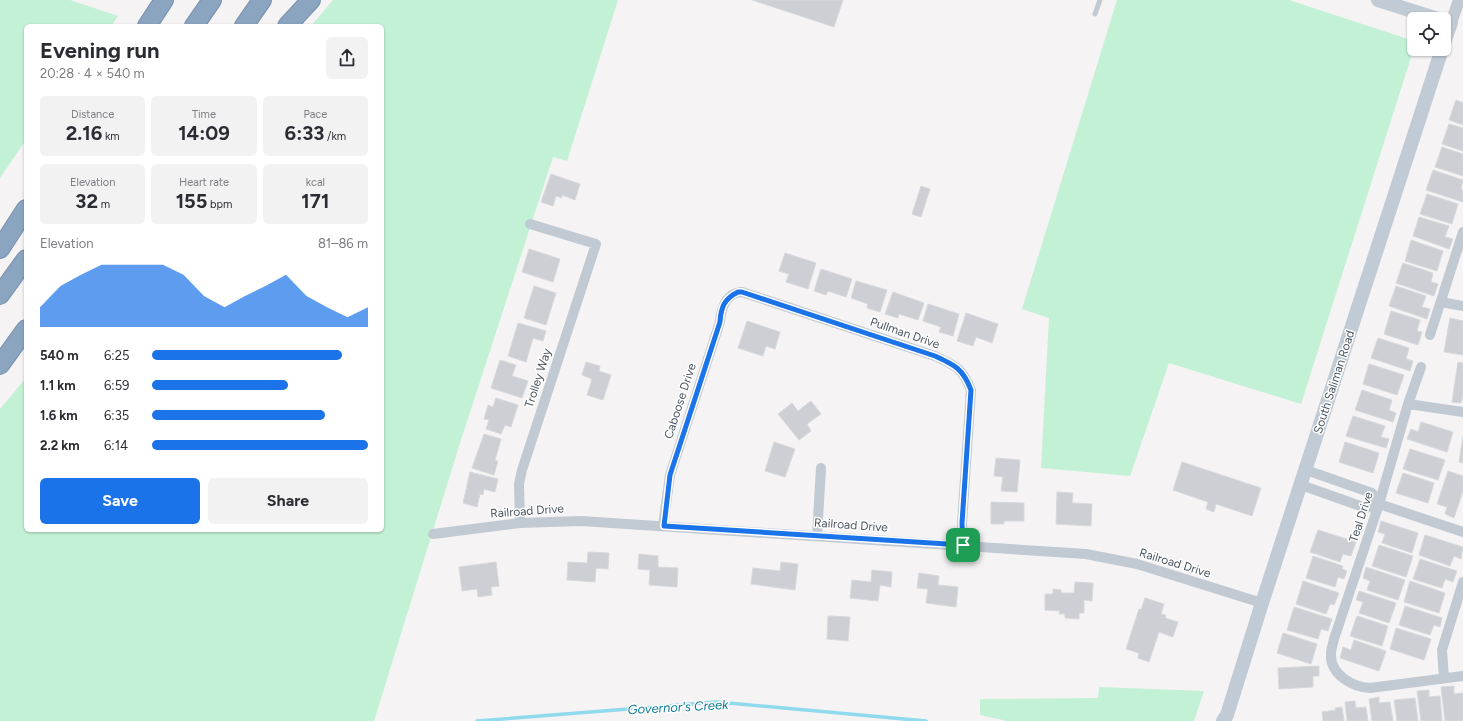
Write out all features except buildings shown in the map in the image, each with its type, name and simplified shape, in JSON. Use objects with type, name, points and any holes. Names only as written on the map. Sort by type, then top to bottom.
[{"type":"highway","points":[[148,24],[164,0]]},
{"type":"highway","points":[[195,24],[212,0]]},
{"type":"highway","points":[[245,24],[262,0]]},
{"type":"highway","points":[[289,24],[311,0]]},
{"type":"highway","points":[[0,249],[24,212]]},
{"type":"highway","points":[[0,295],[24,262]]},
{"type":"highway","points":[[0,365],[24,332]]},
{"type":"highway","points":[[0,380],[24,350]]},
{"type":"main road","points":[[1384,1],[1418,12]]},
{"type":"main road","name":"South Saliman Road","points":[[1226,719],[1262,603],[1440,56]]},
{"type":"street","points":[[1451,18],[1459,0]]},
{"type":"street","name":"Trolley Way","points":[[520,523],[518,484],[596,244],[530,224]]},
{"type":"street","points":[[1430,335],[1463,232]]},
{"type":"street","name":"Caboose Drive","points":[[664,526],[670,475],[720,322],[723,304],[731,296],[738,292]]},
{"type":"street","name":"Pullman Drive","points":[[738,292],[742,292],[935,356],[953,364],[966,377],[971,390],[962,523],[963,545]]},
{"type":"street","points":[[1441,302],[1463,306]]},
{"type":"street","name":"Teal Drive","points":[[1421,367],[1408,404],[1379,504],[1334,639],[1331,660],[1339,674],[1353,685],[1370,688],[1444,678]]},
{"type":"street","points":[[1408,404],[1463,412]]},
{"type":"street","points":[[817,536],[821,468]]},
{"type":"street","points":[[1306,470],[1372,493],[1379,504]]},
{"type":"street","points":[[1343,500],[1348,484]]},
{"type":"street","points":[[1301,485],[1366,508],[1379,504],[1463,532]]},
{"type":"street","name":"Railroad Drive","points":[[433,534],[520,523],[581,521],[1086,554],[1137,564],[1262,603]]},
{"type":"street","points":[[1463,582],[1442,650],[1444,678],[1463,676]]},
{"type":"lane","points":[[1095,14],[1100,0]]},
{"type":"green space","points":[[0,0],[70,0],[118,16],[112,24],[24,24],[24,143],[0,178]]},
{"type":"green space","points":[[333,0],[618,0],[567,161],[553,157],[460,443],[374,721],[0,721],[0,409],[24,380],[24,532],[384,532],[384,24],[313,24]]},
{"type":"green space","points":[[1117,0],[1289,0],[1407,39],[1407,56],[1411,56],[1301,404],[1169,363],[1130,476],[1041,468],[1049,318],[1022,309]]},
{"type":"green space","points":[[1099,687],[1204,691],[1194,721],[1007,721],[980,715],[980,699],[1098,698]]},
{"type":"waterway","name":"Governor's Creek","points":[[477,721],[717,702],[926,721]]},
{"type":"route","points":[[738,292],[742,292],[935,356],[953,364],[966,377],[971,390],[962,523],[963,545],[664,526],[670,475],[720,322],[723,304],[731,296],[738,292]]}]
